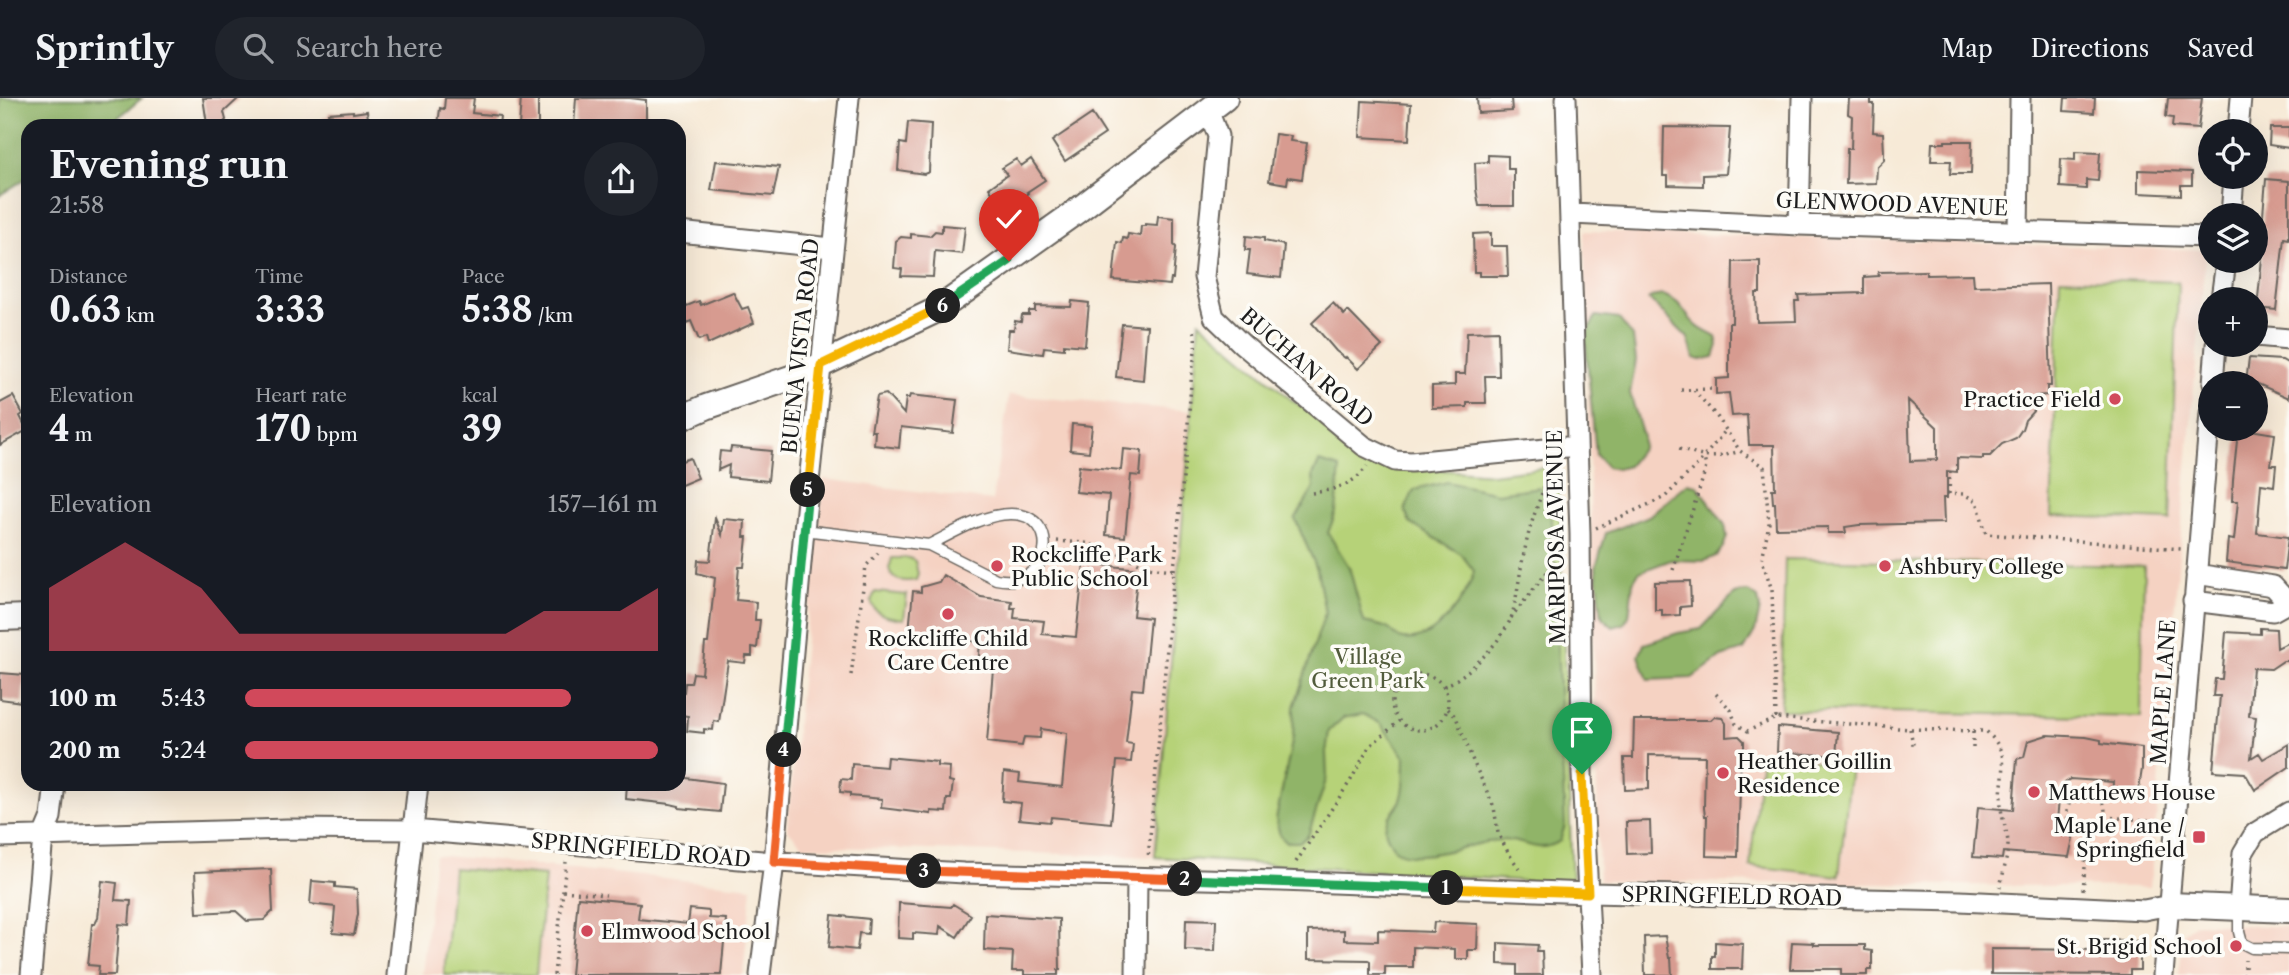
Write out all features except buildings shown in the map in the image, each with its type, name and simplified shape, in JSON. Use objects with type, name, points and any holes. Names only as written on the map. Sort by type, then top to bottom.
[{"type":"street","name":"BUENA VISTA ROAD","points":[[760,975],[774,862],[804,530],[849,98]]},
{"type":"street","name":"MARIPOSA AVENUE","points":[[1566,98],[1572,214],[1580,534],[1582,774],[1592,975]]},
{"type":"street","points":[[1799,225],[1802,98]]},
{"type":"street","points":[[2018,231],[2020,98]]},
{"type":"street","points":[[2239,119],[2241,98]]},
{"type":"street","points":[[686,416],[793,378],[939,309],[1077,211],[1217,104]]},
{"type":"street","name":"BUCHAN ROAD","points":[[1217,104],[1218,136],[1204,277],[1214,317],[1364,446],[1395,461],[1410,462],[1577,446]]},
{"type":"street","name":"GLENWOOD AVENUE","points":[[1572,214],[1799,225],[2198,237]]},
{"type":"street","points":[[686,233],[832,248]]},
{"type":"street","points":[[2268,337],[2289,339]]},
{"type":"street","name":"MAPLE LANE","points":[[2163,975],[2208,441]]},
{"type":"street","points":[[2193,601],[2273,611],[2282,607],[2283,597],[2273,586],[2196,574]]},
{"type":"street","points":[[0,618],[21,617]]},
{"type":"street","points":[[31,975],[43,836],[51,817],[54,791]]},
{"type":"street","points":[[397,975],[417,791]]},
{"type":"street","points":[[2239,908],[2243,853],[2255,833],[2289,812]]},
{"type":"street","name":"SPRINGFIELD ROAD","points":[[0,837],[276,829],[413,830],[774,862],[964,873],[1142,870],[1588,893],[1960,901],[2144,910],[2170,905],[2289,911]]},
{"type":"street","points":[[1136,975],[1142,870]]},
{"type":"lane","points":[[804,530],[929,545],[996,579],[1007,581],[1020,580],[1034,571],[1042,556],[1045,541],[1044,534],[1035,523],[1010,514],[957,531],[929,545]]},
{"type":"lane","points":[[2239,908],[2242,943],[2252,948],[2289,949]]},
{"type":"path","points":[[1142,870],[1186,461],[1192,368],[1197,342],[1194,330]]},
{"type":"path","points":[[1681,390],[1712,389]]},
{"type":"path","points":[[1694,390],[1740,451],[1764,467],[1769,523],[1762,560],[1772,590],[1776,718]]},
{"type":"path","points":[[1444,687],[1458,681],[1492,646],[1511,618],[1580,534],[1665,496],[1704,457],[1726,430]]},
{"type":"path","points":[[1511,618],[1531,523],[1558,448]]},
{"type":"path","points":[[1679,449],[1704,457],[1718,458],[1740,451]]},
{"type":"path","points":[[1312,493],[1336,490],[1362,473],[1376,452]]},
{"type":"path","points":[[1673,570],[1706,467],[1704,457]]},
{"type":"path","points":[[1950,471],[1948,493],[1963,494],[1977,501],[1986,534],[2198,551]]},
{"type":"path","points":[[851,676],[866,566],[890,540]]},
{"type":"path","points":[[1045,541],[1085,543],[1117,552],[1147,567],[1174,570]]},
{"type":"path","points":[[1417,673],[1433,676],[1444,687],[1448,697],[1448,709],[1443,719],[1429,729],[1413,730],[1398,721],[1392,707],[1393,691],[1403,679],[1417,673]]},
{"type":"path","points":[[1328,676],[1350,684],[1393,691]]},
{"type":"path","points":[[1716,694],[1731,710],[1736,724],[1748,731],[1776,718],[1910,729],[1986,731],[2001,753],[2005,768],[2001,807],[2008,844],[1999,893]]},
{"type":"path","points":[[1448,709],[1456,716],[1494,807],[1498,833],[1521,871]]},
{"type":"path","points":[[1296,862],[1369,747],[1398,721]]},
{"type":"path","points":[[1910,729],[1914,749]]},
{"type":"path","points":[[1973,731],[1973,749]]},
{"type":"path","points":[[2086,792],[2098,796],[2105,807],[2105,817],[2100,825],[2088,831],[2076,829],[2068,819],[2067,806],[2074,796],[2086,792]]},
{"type":"path","points":[[2105,817],[2160,821]]},
{"type":"path","points":[[2082,896],[2088,831]]},
{"type":"path","points":[[554,975],[568,843]]},
{"type":"path","points":[[563,891],[606,895]]},
{"type":"shaded area","name":"Ashbury College","points":[[1584,231],[2198,250],[2198,273],[2204,273],[2203,287],[2198,287],[2198,341],[2150,887],[1599,881]]},
{"type":"shaded area","name":"Rockcliffe Park Public School","points":[[1009,395],[1193,411],[1155,857],[803,846],[787,829],[824,479],[992,501]]},
{"type":"shaded area","name":"Elmwood School","points":[[435,855],[752,887],[743,975],[422,975]]},
{"type":"shaded area","name":"St. Brigid School","points":[[2196,923],[2289,927],[2289,975],[2179,975],[2184,932]]},
{"type":"green space","points":[[0,98],[142,98],[116,119],[21,119],[21,182],[0,195]]},
{"type":"green space","name":"Practice Field","points":[[2060,278],[2178,282],[2170,520],[2051,516]]},
{"type":"green space","points":[[1663,295],[1680,305],[1698,327],[1716,337],[1718,345],[1714,357],[1700,360],[1694,358],[1688,338],[1649,299]]},
{"type":"green space","points":[[1596,316],[1619,319],[1633,337],[1636,360],[1630,393],[1643,437],[1642,448],[1628,466],[1617,469],[1607,467],[1596,455],[1585,337]]},
{"type":"green space","name":"Village Green Park","points":[[1199,321],[1293,401],[1392,466],[1492,474],[1558,466],[1572,884],[1155,857]]},
{"type":"green space","points":[[1319,462],[1340,468],[1336,512],[1328,533],[1349,567],[1364,622],[1387,628],[1403,639],[1415,639],[1438,627],[1465,593],[1474,571],[1461,554],[1410,523],[1405,510],[1414,490],[1447,482],[1497,493],[1540,487],[1551,497],[1565,825],[1560,841],[1538,847],[1512,841],[1492,841],[1419,855],[1407,855],[1397,851],[1385,828],[1403,795],[1405,757],[1381,724],[1363,714],[1343,718],[1329,731],[1327,777],[1308,836],[1299,842],[1286,842],[1280,836],[1276,819],[1293,737],[1294,707],[1325,613],[1317,569],[1295,519],[1314,488],[1313,475]]},
{"type":"green space","points":[[1687,483],[1697,485],[1725,525],[1727,537],[1723,547],[1716,556],[1705,561],[1671,560],[1639,572],[1633,582],[1629,616],[1624,624],[1613,627],[1602,617],[1596,567],[1606,533],[1649,516]]},
{"type":"green space","points":[[892,558],[909,558],[915,561],[918,574],[916,580],[896,579],[889,569]]},
{"type":"green space","points":[[1785,559],[2144,566],[2141,717],[1781,710]]},
{"type":"green space","points":[[875,592],[907,595],[904,619],[884,615],[876,610],[871,601]]},
{"type":"green space","points":[[1748,592],[1758,598],[1760,609],[1755,631],[1744,650],[1721,657],[1692,678],[1648,680],[1639,656],[1644,644],[1701,629],[1735,594]]},
{"type":"green space","points":[[1762,755],[1851,765],[1839,876],[1750,866]]},
{"type":"green space","points":[[453,868],[545,876],[536,975],[444,975]]},
{"type":"place","name":"Practice Field","points":[[2115,399]]},
{"type":"place","name":"Rockcliffe Park Public School","points":[[997,566]]},
{"type":"place","name":"Ashbury College","points":[[1885,566]]},
{"type":"place","name":"Rockcliffe Child Care Centre","points":[[948,614]]},
{"type":"place","name":"Heather Goillin Residence","points":[[1723,773]]},
{"type":"place","name":"Matthews House","points":[[2034,792]]},
{"type":"place","name":"Maple Lane / Springfield","points":[[2199,837]]},
{"type":"place","name":"Elmwood School","points":[[587,931]]},
{"type":"place","name":"St. Brigid School","points":[[2236,946]]},
{"type":"route","points":[[1009,261],[939,309],[821,365],[774,862],[964,873],[1281,881],[1588,893],[1582,774]]}]
